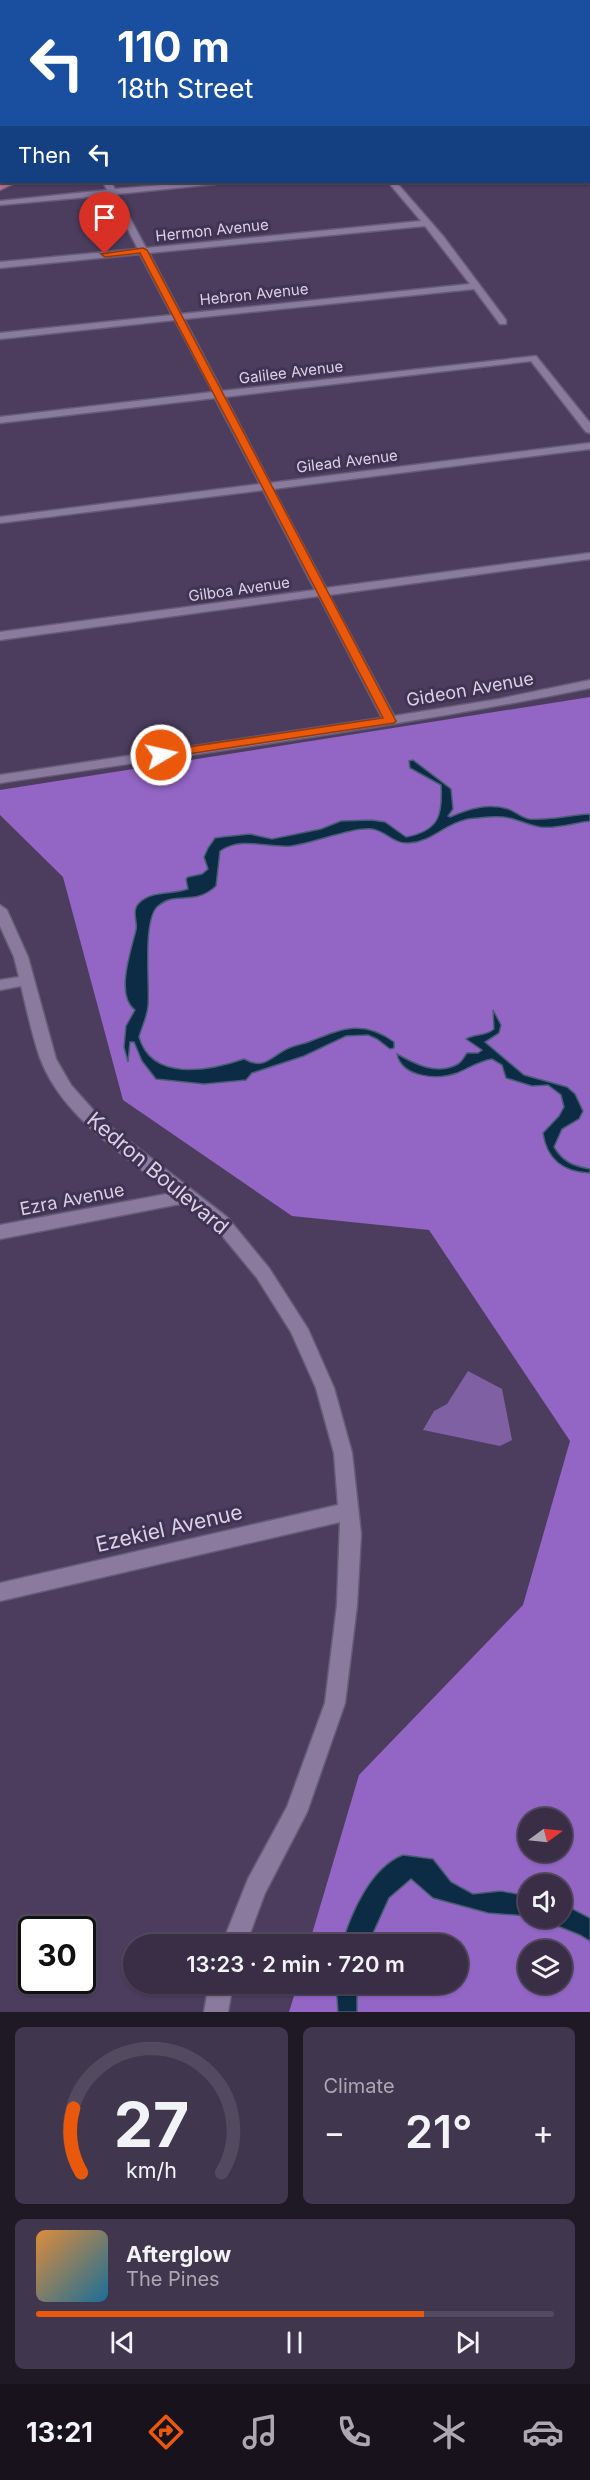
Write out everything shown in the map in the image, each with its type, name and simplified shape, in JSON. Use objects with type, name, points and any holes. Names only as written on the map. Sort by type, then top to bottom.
[{"type":"street","points":[[0,202],[109,187],[195,183]]},
{"type":"street","points":[[393,183],[427,223],[503,322]]},
{"type":"street","points":[[109,187],[390,721]]},
{"type":"street","name":"Hermon Avenue","points":[[0,265],[427,223]]},
{"type":"street","name":"Hebron Avenue","points":[[0,336],[476,286]]},
{"type":"street","name":"Galilee Avenue","points":[[0,420],[533,358],[590,430]]},
{"type":"street","name":"Gilead Avenue","points":[[0,520],[590,446]]},
{"type":"street","name":"Gilboa Avenue","points":[[0,636],[590,556]]},
{"type":"street","name":"Gideon Avenue","points":[[0,779],[390,721],[499,703],[590,684]]},
{"type":"street","name":"Kedron Boulevard","points":[[0,910],[21,957],[45,1051],[65,1089],[97,1125],[221,1222],[263,1273],[300,1329],[326,1388],[343,1452],[351,1534],[347,1605],[335,1702],[296,1812],[256,1887],[238,1934]]},
{"type":"street","points":[[0,985],[27,980]]},
{"type":"street","name":"Ezra Avenue","points":[[0,1232],[187,1196]]},
{"type":"street","name":"Ezekiel Avenue","points":[[0,1592],[349,1511]]},
{"type":"street","points":[[216,2012],[219,1994]]},
{"type":"shaded area","points":[[590,697],[590,2012],[289,2012],[295,1994],[468,1994],[468,1934],[312,1934],[359,1775],[523,1605],[570,1441],[429,1230],[292,1216],[123,1100],[63,877],[0,815],[0,790]]},
{"type":"shaded area","points":[[468,1371],[502,1389],[512,1440],[500,1446],[423,1430],[434,1411],[447,1404]]},
{"type":"water","points":[[413,760],[451,789],[453,809],[448,816],[450,817],[471,809],[500,807],[529,819],[590,814],[590,821],[546,827],[509,818],[488,817],[460,821],[417,842],[398,842],[377,830],[364,829],[291,846],[246,843],[220,851],[216,886],[200,896],[165,901],[153,913],[148,938],[148,1006],[139,1037],[146,1051],[156,1061],[169,1067],[183,1069],[215,1067],[244,1059],[263,1063],[292,1047],[354,1028],[383,1035],[394,1042],[394,1048],[390,1049],[368,1035],[346,1036],[304,1056],[252,1073],[246,1080],[204,1084],[156,1079],[142,1061],[134,1042],[130,1042],[128,1062],[124,1047],[126,1026],[135,1010],[129,1003],[125,984],[136,930],[135,909],[139,903],[156,894],[188,889],[186,879],[188,877],[202,874],[208,869],[204,857],[215,838],[250,834],[272,839],[321,829],[341,821],[371,820],[385,822],[406,837],[426,831],[437,820],[440,813],[441,785],[410,768],[409,761]]},
{"type":"water","points":[[493,1010],[501,1025],[499,1033],[485,1042],[524,1075],[567,1087],[575,1094],[583,1111],[579,1119],[562,1129],[554,1147],[565,1160],[590,1169],[590,1173],[564,1167],[548,1150],[543,1133],[564,1107],[561,1095],[548,1085],[532,1086],[506,1078],[502,1065],[492,1059],[457,1073],[440,1076],[413,1072],[400,1062],[397,1054],[419,1065],[442,1069],[459,1063],[467,1053],[478,1053],[482,1050],[466,1039],[494,1029]]},
{"type":"water","points":[[403,1855],[433,1859],[451,1882],[473,1894],[501,1891],[518,1894],[518,1915],[488,1913],[433,1898],[411,1879],[389,1898],[373,1934],[346,1934],[364,1892],[381,1870]]},
{"type":"water","points":[[572,1909],[590,1918],[590,1941],[562,1928],[572,1928]]},
{"type":"water","points":[[337,1994],[357,1994],[357,2012],[338,2012]]},
{"type":"route","points":[[105,254],[143,250],[390,721],[161,755]]}]
